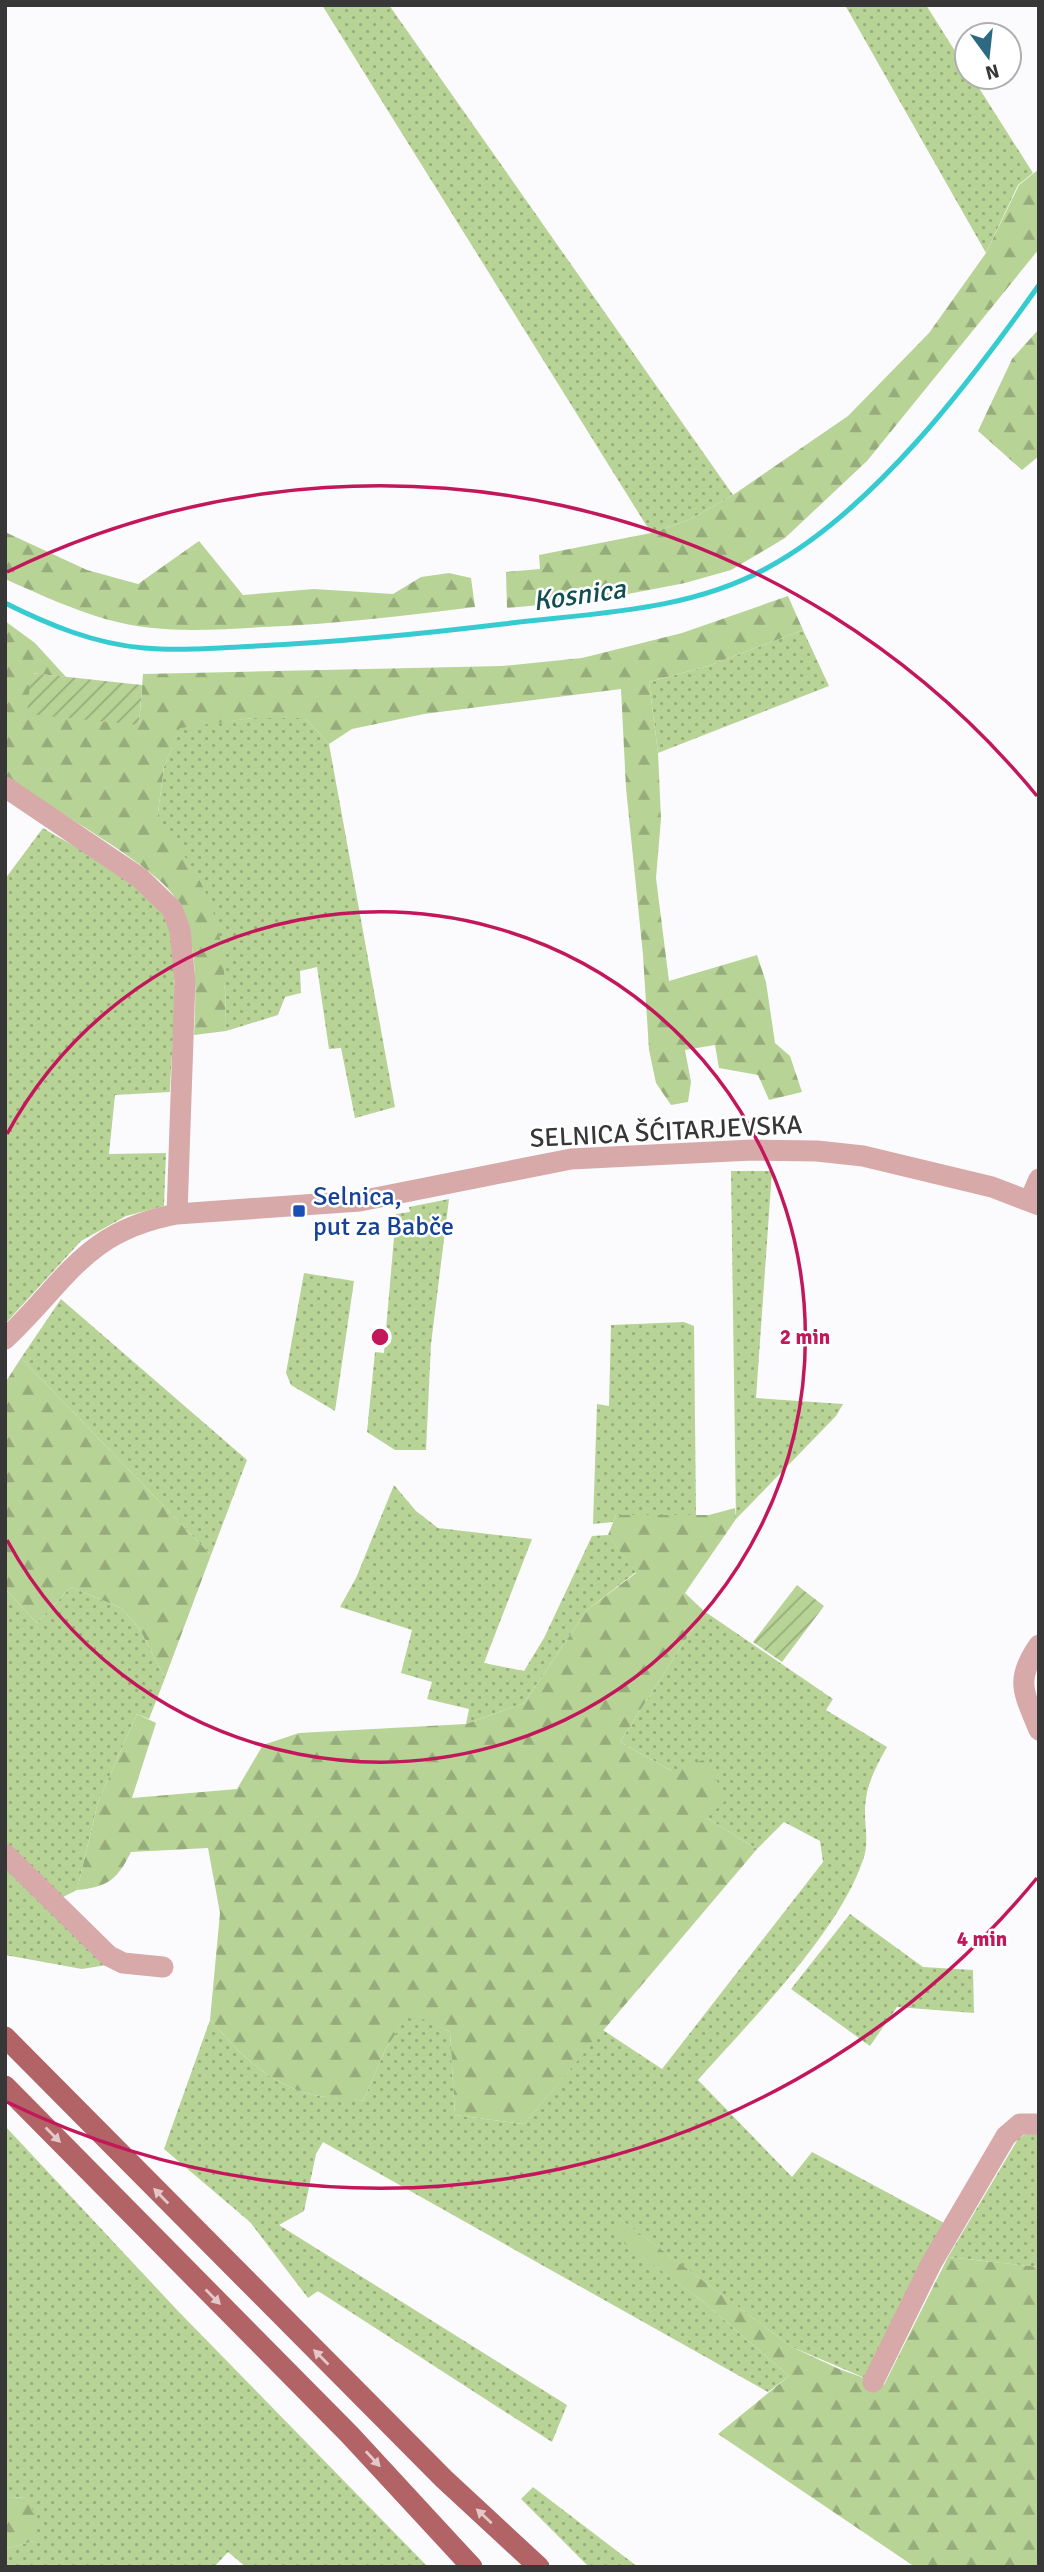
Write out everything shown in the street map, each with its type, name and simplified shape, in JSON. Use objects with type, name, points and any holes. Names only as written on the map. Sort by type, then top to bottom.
[{"type":"main road","points":[[5,2037],[444,2479],[539,2567]]},
{"type":"main road","points":[[5,2086],[351,2435],[472,2567]]},
{"type":"street","points":[[6,788],[140,878],[172,909],[180,930],[185,981],[177,1214]]},
{"type":"street","name":"SELNICA ŠĆITARJEVSKA","points":[[5,1339],[94,1247],[150,1219],[177,1214],[360,1201],[571,1159],[751,1150],[817,1151],[863,1156],[992,1187],[1034,1203],[1039,1179]]},
{"type":"street","points":[[1039,1645],[1026,1664],[1023,1681],[1039,1730]]},
{"type":"street","points":[[5,1854],[110,1956],[123,1963],[163,1967]]},
{"type":"street","points":[[873,2382],[931,2264],[1006,2136],[1020,2124],[1039,2123]]},
{"type":"green space","points":[[322,5],[389,5],[733,495],[689,520],[651,533]]},
{"type":"green space","points":[[845,5],[926,5],[953,48],[953,91],[981,91],[1033,173],[1018,185],[986,253]]},
{"type":"green space","points":[[1039,169],[1039,249],[867,461],[785,538],[731,570],[685,583],[602,599],[507,608],[506,572],[540,569],[539,555],[651,533],[689,520],[733,495],[848,416],[929,333],[986,253],[1019,185]]},
{"type":"green space","points":[[1039,329],[1039,456],[1022,470],[978,431],[1012,359]]},
{"type":"green space","points":[[5,532],[87,570],[138,584],[199,541],[243,595],[314,589],[393,594],[421,577],[449,573],[471,578],[475,607],[290,626],[186,630],[128,624],[82,611],[5,579]]},
{"type":"green space","points":[[788,596],[803,630],[708,666],[649,682],[658,753],[661,819],[656,878],[669,981],[757,955],[766,982],[775,1043],[790,1056],[802,1092],[769,1100],[758,1075],[719,1068],[715,1045],[685,1050],[691,1082],[688,1102],[671,1105],[656,1083],[649,1050],[643,955],[626,788],[621,689],[424,714],[352,729],[329,744],[305,718],[253,718],[180,728],[164,767],[157,820],[195,872],[215,918],[224,968],[226,1031],[194,1035],[195,983],[189,931],[176,899],[165,885],[124,853],[5,779],[5,621],[35,643],[66,677],[31,673],[139,725],[143,674],[502,666],[582,658],[682,633]]},
{"type":"green space","points":[[803,630],[829,686],[658,753],[649,682],[708,666]]},
{"type":"green space","points":[[31,673],[142,685],[139,725],[27,714]]},
{"type":"green space","points":[[253,718],[305,718],[329,744],[395,1107],[355,1118],[341,1048],[329,1049],[317,967],[300,971],[301,993],[285,997],[278,1015],[226,1031],[225,987],[157,820],[164,767],[180,727]]},
{"type":"green space","points":[[43,828],[137,885],[162,911],[169,926],[173,946],[175,998],[170,1092],[115,1095],[109,1154],[166,1153],[164,1206],[126,1216],[81,1241],[5,1324],[5,879]]},
{"type":"green space","points":[[731,1171],[772,1171],[756,1398],[843,1404],[836,1416],[736,1519]]},
{"type":"green space","points":[[449,1199],[431,1344],[426,1450],[395,1450],[367,1432],[375,1352],[384,1353],[396,1214],[410,1212],[409,1207]]},
{"type":"green space","points":[[304,1273],[354,1281],[335,1411],[291,1385],[286,1373]]},
{"type":"green space","points":[[61,1299],[247,1460],[211,1555],[21,1358]]},
{"type":"green space","points":[[684,1322],[694,1326],[696,1515],[616,1515],[613,1522],[593,1524],[597,1404],[609,1406],[611,1325]]},
{"type":"green space","points":[[21,1358],[211,1555],[165,1678],[139,1628],[121,1608],[71,1587],[37,1623],[5,1589],[5,1383]]},
{"type":"green space","points":[[394,1485],[416,1511],[438,1528],[532,1539],[484,1663],[524,1671],[544,1638],[592,1536],[608,1535],[636,1572],[587,1610],[524,1703],[466,1724],[469,1709],[427,1699],[432,1682],[401,1673],[412,1630],[340,1607],[356,1578]]},
{"type":"green space","points":[[735,1508],[736,1519],[685,1593],[704,1611],[620,1742],[672,1771],[703,1760],[728,1798],[707,1818],[757,1849],[524,2124],[455,2115],[450,2032],[409,2013],[385,2050],[363,2101],[320,2096],[297,2090],[268,2075],[244,2056],[210,2020],[220,1913],[208,1848],[131,1852],[116,1876],[97,1887],[77,1890],[98,1802],[137,1714],[156,1723],[132,1798],[237,1789],[263,1745],[299,1733],[466,1724],[524,1703],[587,1610],[636,1573],[608,1535],[616,1515],[709,1515]]},
{"type":"green space","points":[[797,1585],[824,1606],[782,1662],[753,1642]]},
{"type":"green space","points":[[71,1587],[121,1608],[139,1628],[165,1678],[149,1719],[137,1714],[98,1802],[77,1890],[63,1897],[5,1842],[5,1589],[37,1623]]},
{"type":"green space","points":[[704,1611],[833,1699],[826,1710],[887,1747],[869,1786],[865,1803],[865,1854],[851,1888],[814,1947],[791,1976],[698,2080],[792,2177],[812,2152],[946,2224],[865,2378],[792,2347],[620,2219],[618,2238],[701,2300],[789,2376],[768,2392],[323,2142],[316,2154],[304,2211],[279,2225],[567,2405],[552,2442],[318,2291],[308,2298],[250,2222],[164,2149],[210,2020],[244,2056],[282,2083],[314,2095],[363,2101],[385,2050],[409,2012],[450,2032],[455,2115],[524,2124],[603,2030],[662,2069],[823,1862],[820,1841],[784,1822],[757,1849],[707,1818],[672,1771],[620,1742]]},
{"type":"green space","points":[[5,1866],[107,1965],[82,1969],[5,1955]]},
{"type":"green space","points":[[850,1914],[923,1967],[973,1970],[974,2013],[897,2007],[870,2046],[791,1989]]},
{"type":"green space","points":[[5,2126],[178,2311],[428,2567],[246,2567],[228,2552],[214,2567],[5,2567],[5,2549],[34,2541],[27,2498],[5,2497]]},
{"type":"green space","points":[[1030,2131],[1039,2131],[1039,2267],[948,2257],[1018,2139]]},
{"type":"green space","points":[[619,2218],[792,2347],[839,2369],[884,2385],[948,2257],[1039,2267],[1039,2567],[915,2567],[718,2434],[789,2376],[701,2300],[617,2238]]},
{"type":"green space","points":[[533,2487],[638,2567],[589,2567],[521,2499]]},
{"type":"green space","points":[[5,2497],[27,2498],[37,2519],[34,2541],[5,2549]]},
{"type":"waterway","name":"Kosnica","points":[[5,603],[38,619],[90,638],[126,646],[186,649],[318,642],[441,631],[604,613],[705,594],[737,583],[767,568],[845,513],[917,442],[951,402],[1039,285]]},
{"type":"place","name":"Selnica, put za Babče","points":[[299,1211]]}]
